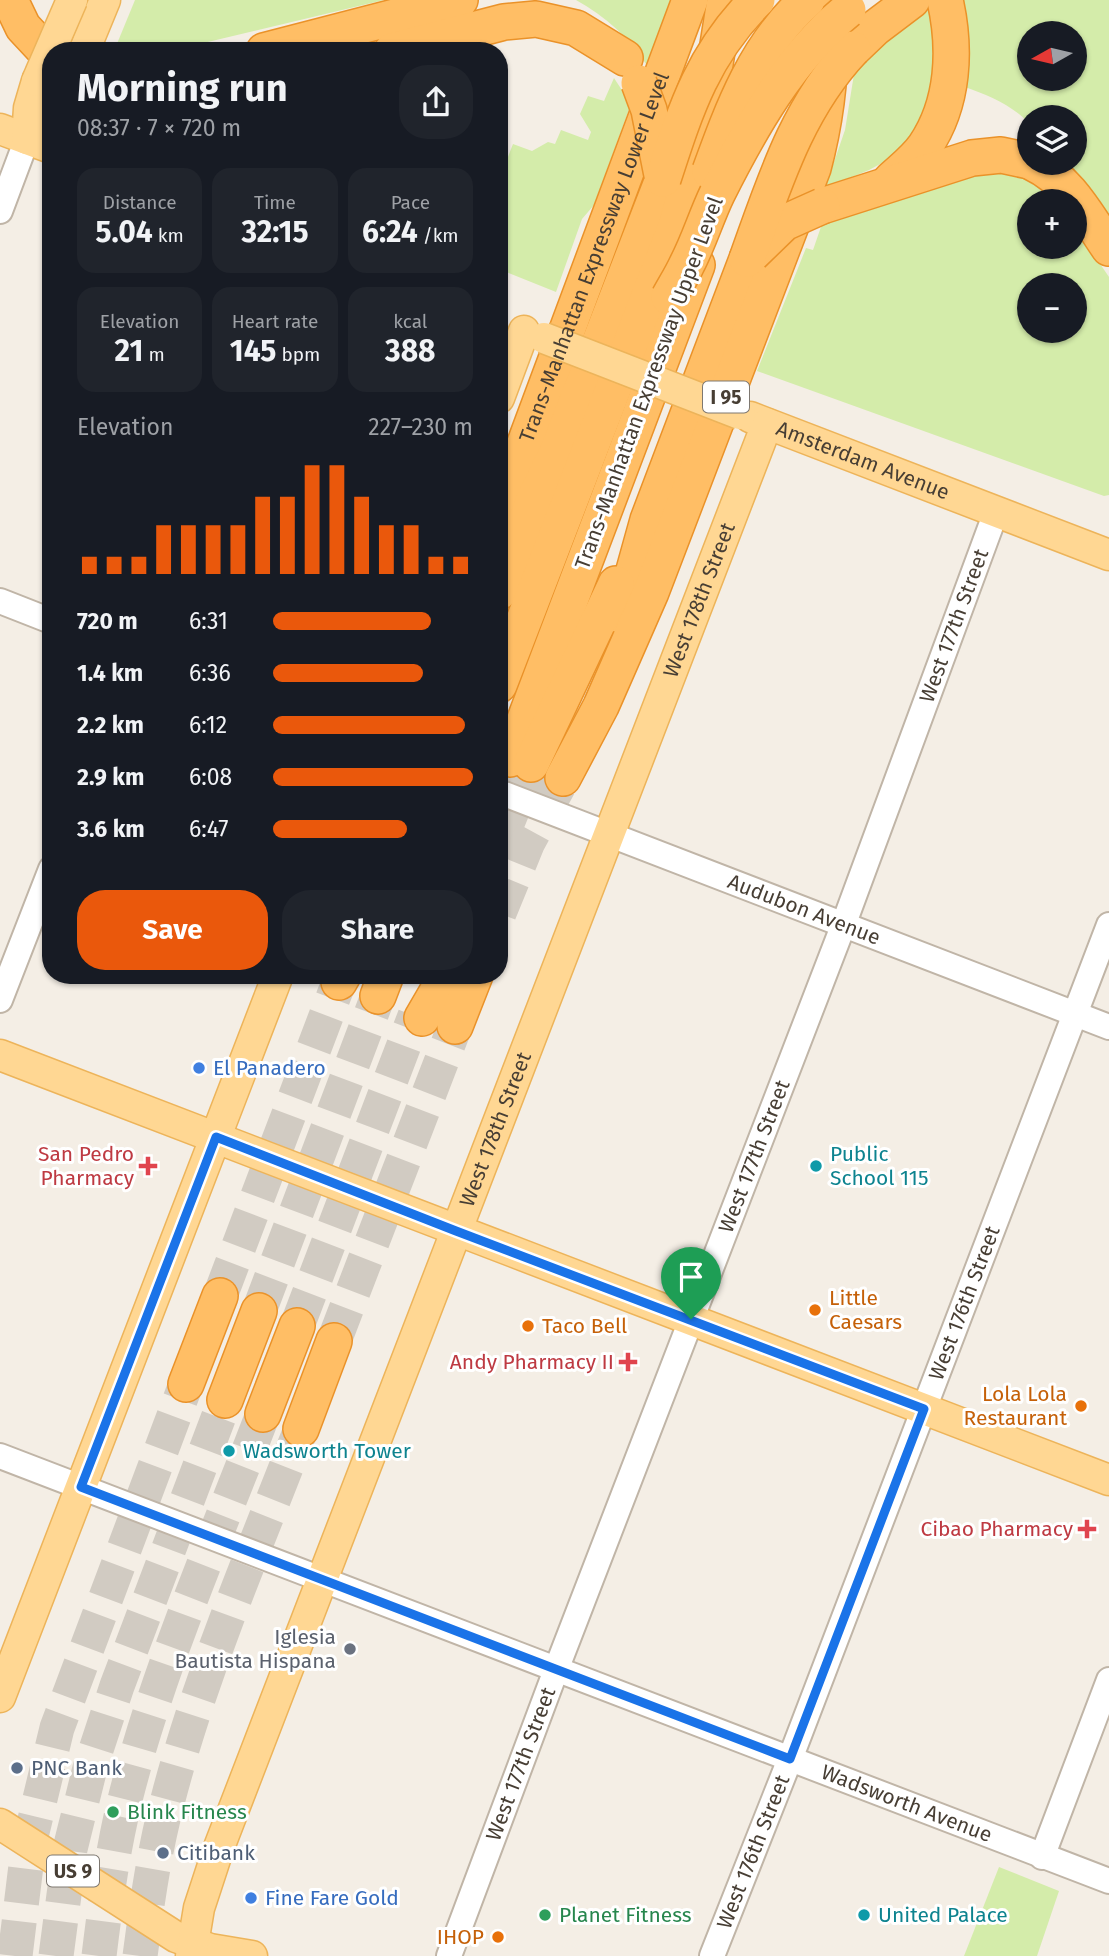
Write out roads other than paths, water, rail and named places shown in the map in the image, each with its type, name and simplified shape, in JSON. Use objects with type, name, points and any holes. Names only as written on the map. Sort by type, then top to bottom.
[{"type":"highway","points":[[10,0],[42,65]]},
{"type":"highway","points":[[299,42],[460,0]]},
{"type":"highway","points":[[554,0],[593,18],[609,35],[632,70],[649,110],[663,179]]},
{"type":"highway","name":"Trans-Manhattan Expressway Lower Level","points":[[508,489],[690,0]]},
{"type":"highway","name":"Trans-Manhattan Expressway Upper Level","points":[[508,662],[676,226],[700,143],[725,0]]},
{"type":"highway","points":[[508,568],[623,285],[702,72],[729,31],[759,0]]},
{"type":"highway","name":"Trans-Manhattan Expressway Upper Level","points":[[538,769],[680,311],[712,222],[732,150],[759,0]]},
{"type":"highway","points":[[668,297],[675,259],[737,99],[766,48],[788,19],[807,0]]},
{"type":"highway","points":[[538,769],[648,520],[798,127],[826,81],[853,49],[912,0]]},
{"type":"highway","points":[[885,185],[919,154],[943,110],[951,72],[951,32],[945,0]]},
{"type":"highway","points":[[638,374],[668,297],[688,263],[722,185],[761,116],[800,59],[846,3]]},
{"type":"highway","name":"I 95","points":[[538,769],[597,715],[651,592],[813,168],[846,3]]},
{"type":"highway","points":[[428,42],[511,21],[536,19],[576,28],[632,70]]},
{"type":"highway","points":[[747,258],[784,223],[822,206],[979,156],[1008,155],[1017,158]]},
{"type":"highway","points":[[1053,175],[1065,184],[1109,248]]},
{"type":"highway","points":[[508,618],[544,506],[558,450]]},
{"type":"highway","points":[[430,984],[431,1020]]},
{"type":"highway","points":[[431,1020],[444,984]]},
{"type":"highway","points":[[431,1020],[466,984]]},
{"type":"highway","points":[[186,1384],[220,1296]]},
{"type":"highway","points":[[225,1399],[259,1311]]},
{"type":"highway","points":[[263,1414],[297,1326]]},
{"type":"highway","points":[[300,1429],[334,1341]]},
{"type":"main road","points":[[55,42],[72,0]]},
{"type":"main road","points":[[88,42],[104,3]]},
{"type":"main road","points":[[26,139],[29,108],[42,74]]},
{"type":"main road","points":[[26,139],[42,125]]},
{"type":"main road","points":[[508,371],[522,330]]},
{"type":"main road","name":"Amsterdam Avenue","points":[[522,330],[1109,555]]},
{"type":"main road","name":"West 178th Street","points":[[192,1950],[199,1908],[214,1862],[609,834],[753,419]]},
{"type":"main road","points":[[0,1697],[275,984]]},
{"type":"main road","points":[[0,1055],[1109,1480]]},
{"type":"main road","name":"US 9","points":[[0,1824],[169,1932],[192,1950]]},
{"type":"main road","points":[[192,1950],[252,1956]]},
{"type":"street","points":[[0,211],[26,139]]},
{"type":"street","name":"West 177th Street","points":[[449,1956],[556,1670],[843,925],[996,512]]},
{"type":"street","points":[[0,601],[42,617]]},
{"type":"street","name":"Audubon Avenue","points":[[508,795],[1109,1027]]},
{"type":"street","points":[[0,1000],[42,892]]},
{"type":"street","name":"West 176th Street","points":[[712,1956],[1109,925]]},
{"type":"street","name":"Wadsworth Avenue","points":[[0,1456],[1109,1881]]},
{"type":"street","points":[[1042,1857],[1109,1680]]},
{"type":"tunnel","points":[[508,821],[531,764]]},
{"type":"tunnel","points":[[508,891],[528,842],[563,778]]},
{"type":"tunnel","points":[[220,1296],[338,984]]},
{"type":"tunnel","points":[[259,1311],[378,996]]},
{"type":"tunnel","points":[[297,1326],[415,1016]]},
{"type":"tunnel","points":[[334,1341],[455,1026]]},
{"type":"tunnel","points":[[15,1956],[28,1849],[57,1728],[186,1384]]},
{"type":"tunnel","points":[[56,1956],[70,1849],[90,1768],[117,1686],[225,1400]]},
{"type":"tunnel","points":[[99,1956],[119,1826],[142,1737],[191,1598],[263,1414]]},
{"type":"tunnel","points":[[140,1956],[159,1838],[181,1752],[229,1612],[301,1429]]},
{"type":"place","name":"El Panadero","points":[[199,1068]]},
{"type":"place","name":"San Pedro Pharmacy","points":[[148,1166]]},
{"type":"place","name":"Public School 115","points":[[816,1166]]},
{"type":"place","name":"Little Caesars","points":[[815,1310]]},
{"type":"place","name":"Taco Bell","points":[[528,1326]]},
{"type":"place","name":"Andy Pharmacy II","points":[[628,1362]]},
{"type":"place","name":"Lola Lola Restaurant","points":[[1081,1406]]},
{"type":"place","name":"Wadsworth Tower","points":[[229,1451]]},
{"type":"place","name":"Cibao Pharmacy","points":[[1087,1529]]},
{"type":"place","name":"Iglesia Bautista Hispana","points":[[350,1649]]},
{"type":"place","name":"PNC Bank","points":[[17,1768]]},
{"type":"place","name":"Blink Fitness","points":[[113,1812]]},
{"type":"place","name":"Citibank","points":[[163,1853]]},
{"type":"place","name":"Fine Fare Gold","points":[[251,1898]]},
{"type":"place","name":"Planet Fitness","points":[[545,1915]]},
{"type":"place","name":"United Palace","points":[[864,1915]]},
{"type":"place","name":"IHOP","points":[[498,1937]]}]
